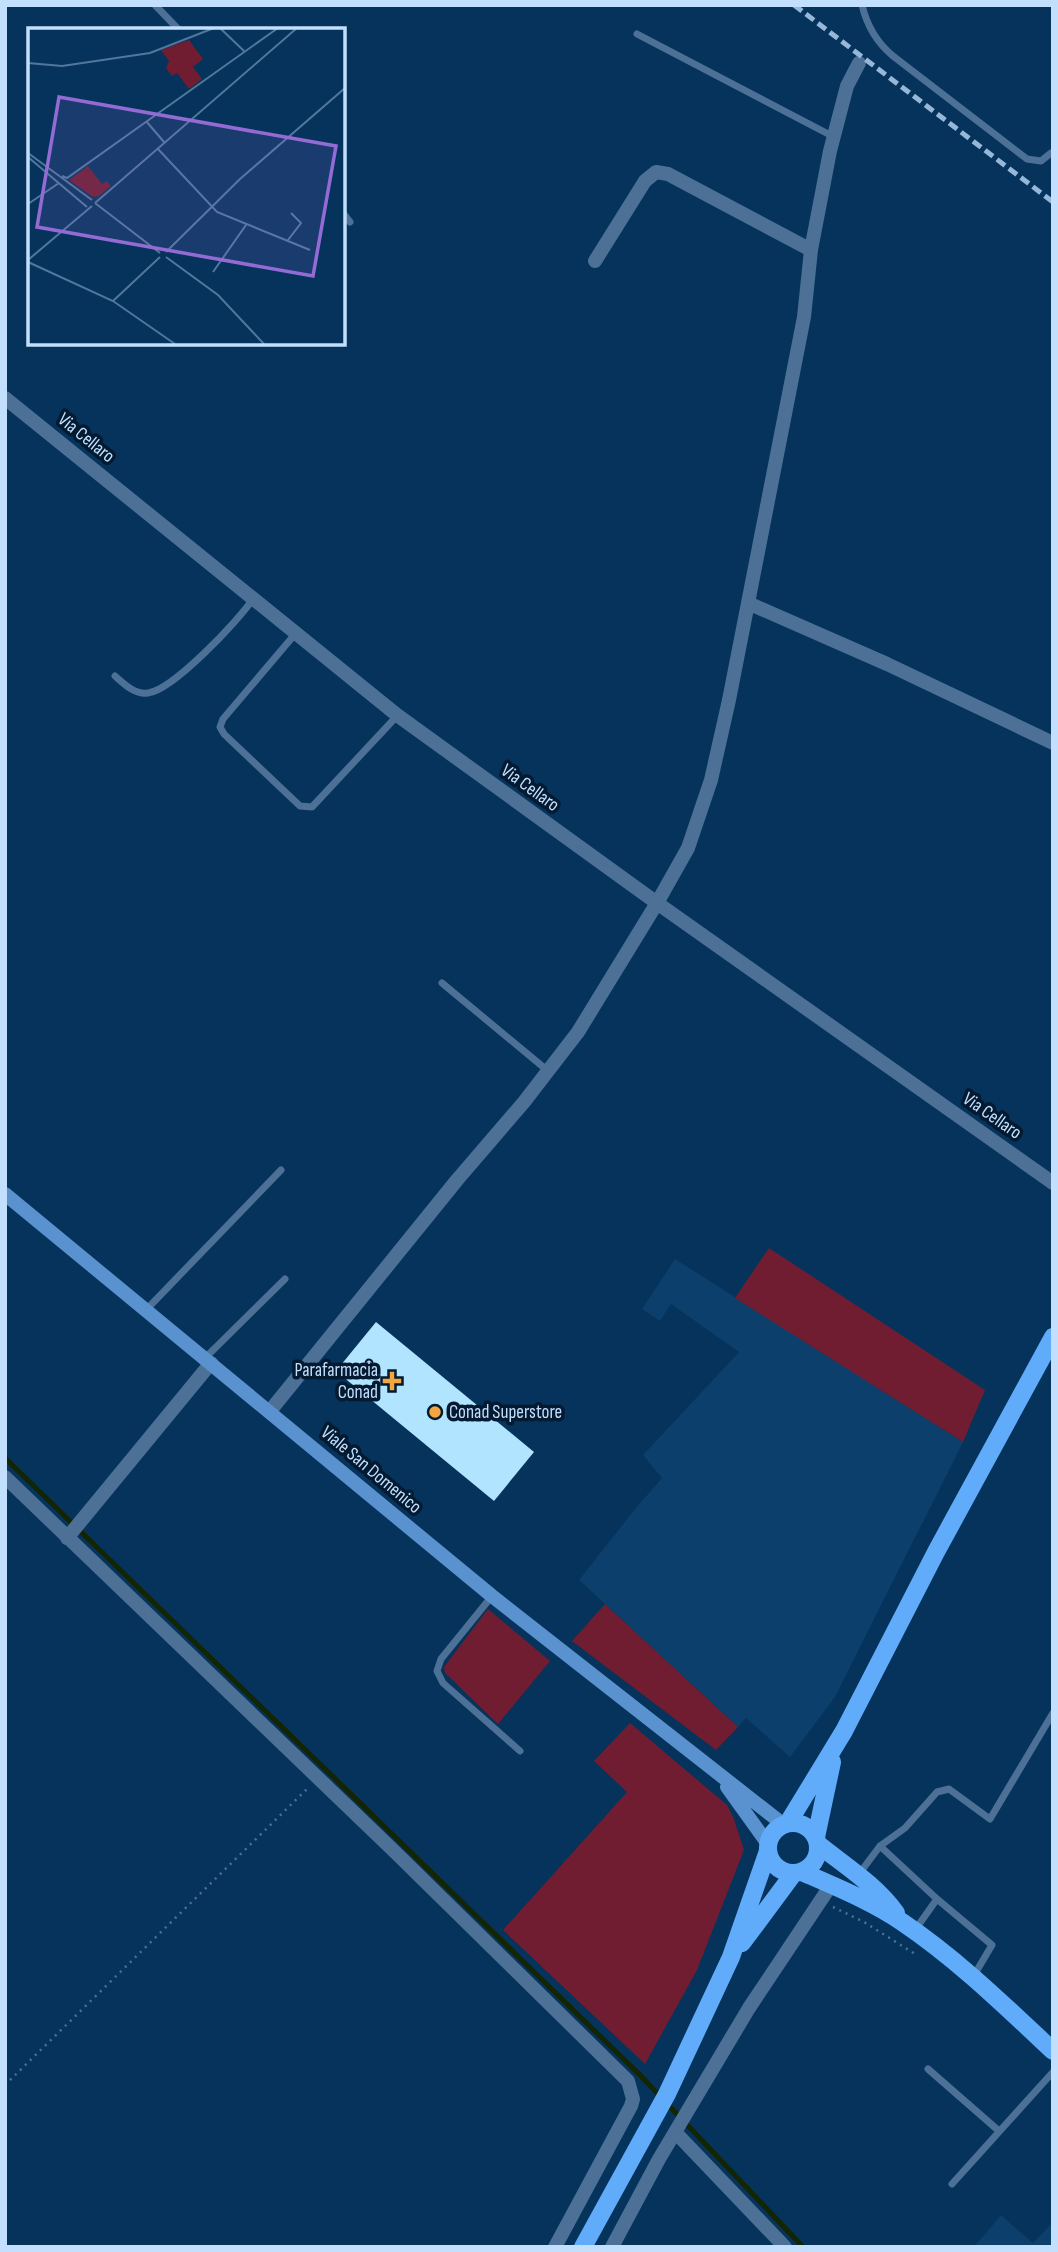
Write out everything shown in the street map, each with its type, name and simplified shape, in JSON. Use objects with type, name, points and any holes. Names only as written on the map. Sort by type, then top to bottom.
[{"type":"main road","name":"Viale San Domenico","points":[[5,1194],[492,1596],[786,1824]]},
{"type":"main road","points":[[583,2247],[664,2100],[731,1957],[773,1832],[786,1824],[835,1747],[936,1552],[1053,1338]]},
{"type":"main road","points":[[731,1957],[798,1873],[808,1869],[816,1858],[835,1747]]},
{"type":"main road","name":"Viale San Domenico","points":[[716,1771],[768,1847]]},
{"type":"main road","points":[[786,1824],[804,1825],[817,1840],[876,1890],[908,1927]]},
{"type":"main road","points":[[768,1847],[774,1865],[787,1873],[798,1873],[849,1892],[908,1927],[973,1977],[1053,2051]]},
{"type":"street","points":[[270,1411],[578,1032],[688,848],[711,780],[748,603],[804,317],[811,250],[834,137],[847,86],[859,63]]},
{"type":"street","points":[[595,261],[645,181],[656,173],[668,174],[811,250]]},
{"type":"street","name":"Via Cellaro","points":[[5,398],[397,715],[1053,1183]]},
{"type":"street","points":[[748,603],[887,664],[1053,743]]},
{"type":"street","points":[[69,1535],[208,1360]]},
{"type":"street","points":[[5,1476],[69,1535],[628,2081],[632,2090],[631,2106],[555,2247]]},
{"type":"street","points":[[612,2247],[659,2158],[749,2008],[831,1885]]},
{"type":"street","points":[[681,2125],[785,2247]]},
{"type":"lane","points":[[155,5],[177,28]]},
{"type":"lane","points":[[862,5],[880,46],[892,56],[1027,159],[1041,161],[1051,153]]},
{"type":"lane","points":[[637,34],[834,137]]},
{"type":"lane","points":[[345,216],[350,222]]},
{"type":"lane","points":[[115,676],[130,689],[141,694],[157,691],[208,650],[241,616],[253,599]]},
{"type":"lane","points":[[296,634],[223,719],[220,727],[224,734],[300,806],[312,807],[397,715]]},
{"type":"lane","points":[[442,983],[548,1071]]},
{"type":"lane","points":[[146,1310],[281,1170]]},
{"type":"lane","points":[[208,1360],[285,1279]]},
{"type":"lane","points":[[492,1596],[441,1660],[437,1671],[443,1683],[520,1751]]},
{"type":"lane","points":[[858,1874],[880,1846],[905,1828],[937,1792],[949,1789],[990,1819],[1053,1713]]},
{"type":"lane","points":[[880,1846],[992,1945],[973,1977]]},
{"type":"lane","points":[[908,1927],[937,1899]]},
{"type":"lane","points":[[928,2069],[999,2132]]},
{"type":"lane","points":[[952,2184],[1053,2072]]},
{"type":"path","points":[[5,2085],[318,1779]]},
{"type":"path","points":[[820,1901],[864,1922],[921,1958]]},
{"type":"shaded area","points":[[769,1248],[985,1390],[963,1442],[735,1298]]},
{"type":"shaded area","points":[[675,1259],[963,1442],[835,1697],[790,1757],[746,1718],[738,1727],[579,1580],[662,1478],[643,1455],[739,1352],[671,1304],[660,1321],[642,1309]]},
{"type":"shaded area","points":[[605,1604],[738,1727],[716,1750],[572,1641]]},
{"type":"shaded area","points":[[488,1609],[550,1661],[498,1724],[445,1673],[444,1667]]},
{"type":"shaded area","points":[[630,1723],[727,1805],[744,1850],[697,1970],[645,2064],[503,1930],[627,1792],[594,1761]]},
{"type":"shaded area","points":[[1001,2215],[1033,2243],[1053,2222],[1053,2247],[974,2247]]},
{"type":"building","name":"Conad Superstore","points":[[376,1322],[534,1452],[494,1501],[336,1371]]},
{"type":"waterway","points":[[5,1458],[639,2074],[803,2247]]},
{"type":"railway","points":[[794,5],[1053,202]]},
{"type":"place","name":"Parafarmacia Conad","points":[[392,1381]]},
{"type":"place","name":"Conad Superstore","points":[[435,1412]]}]
